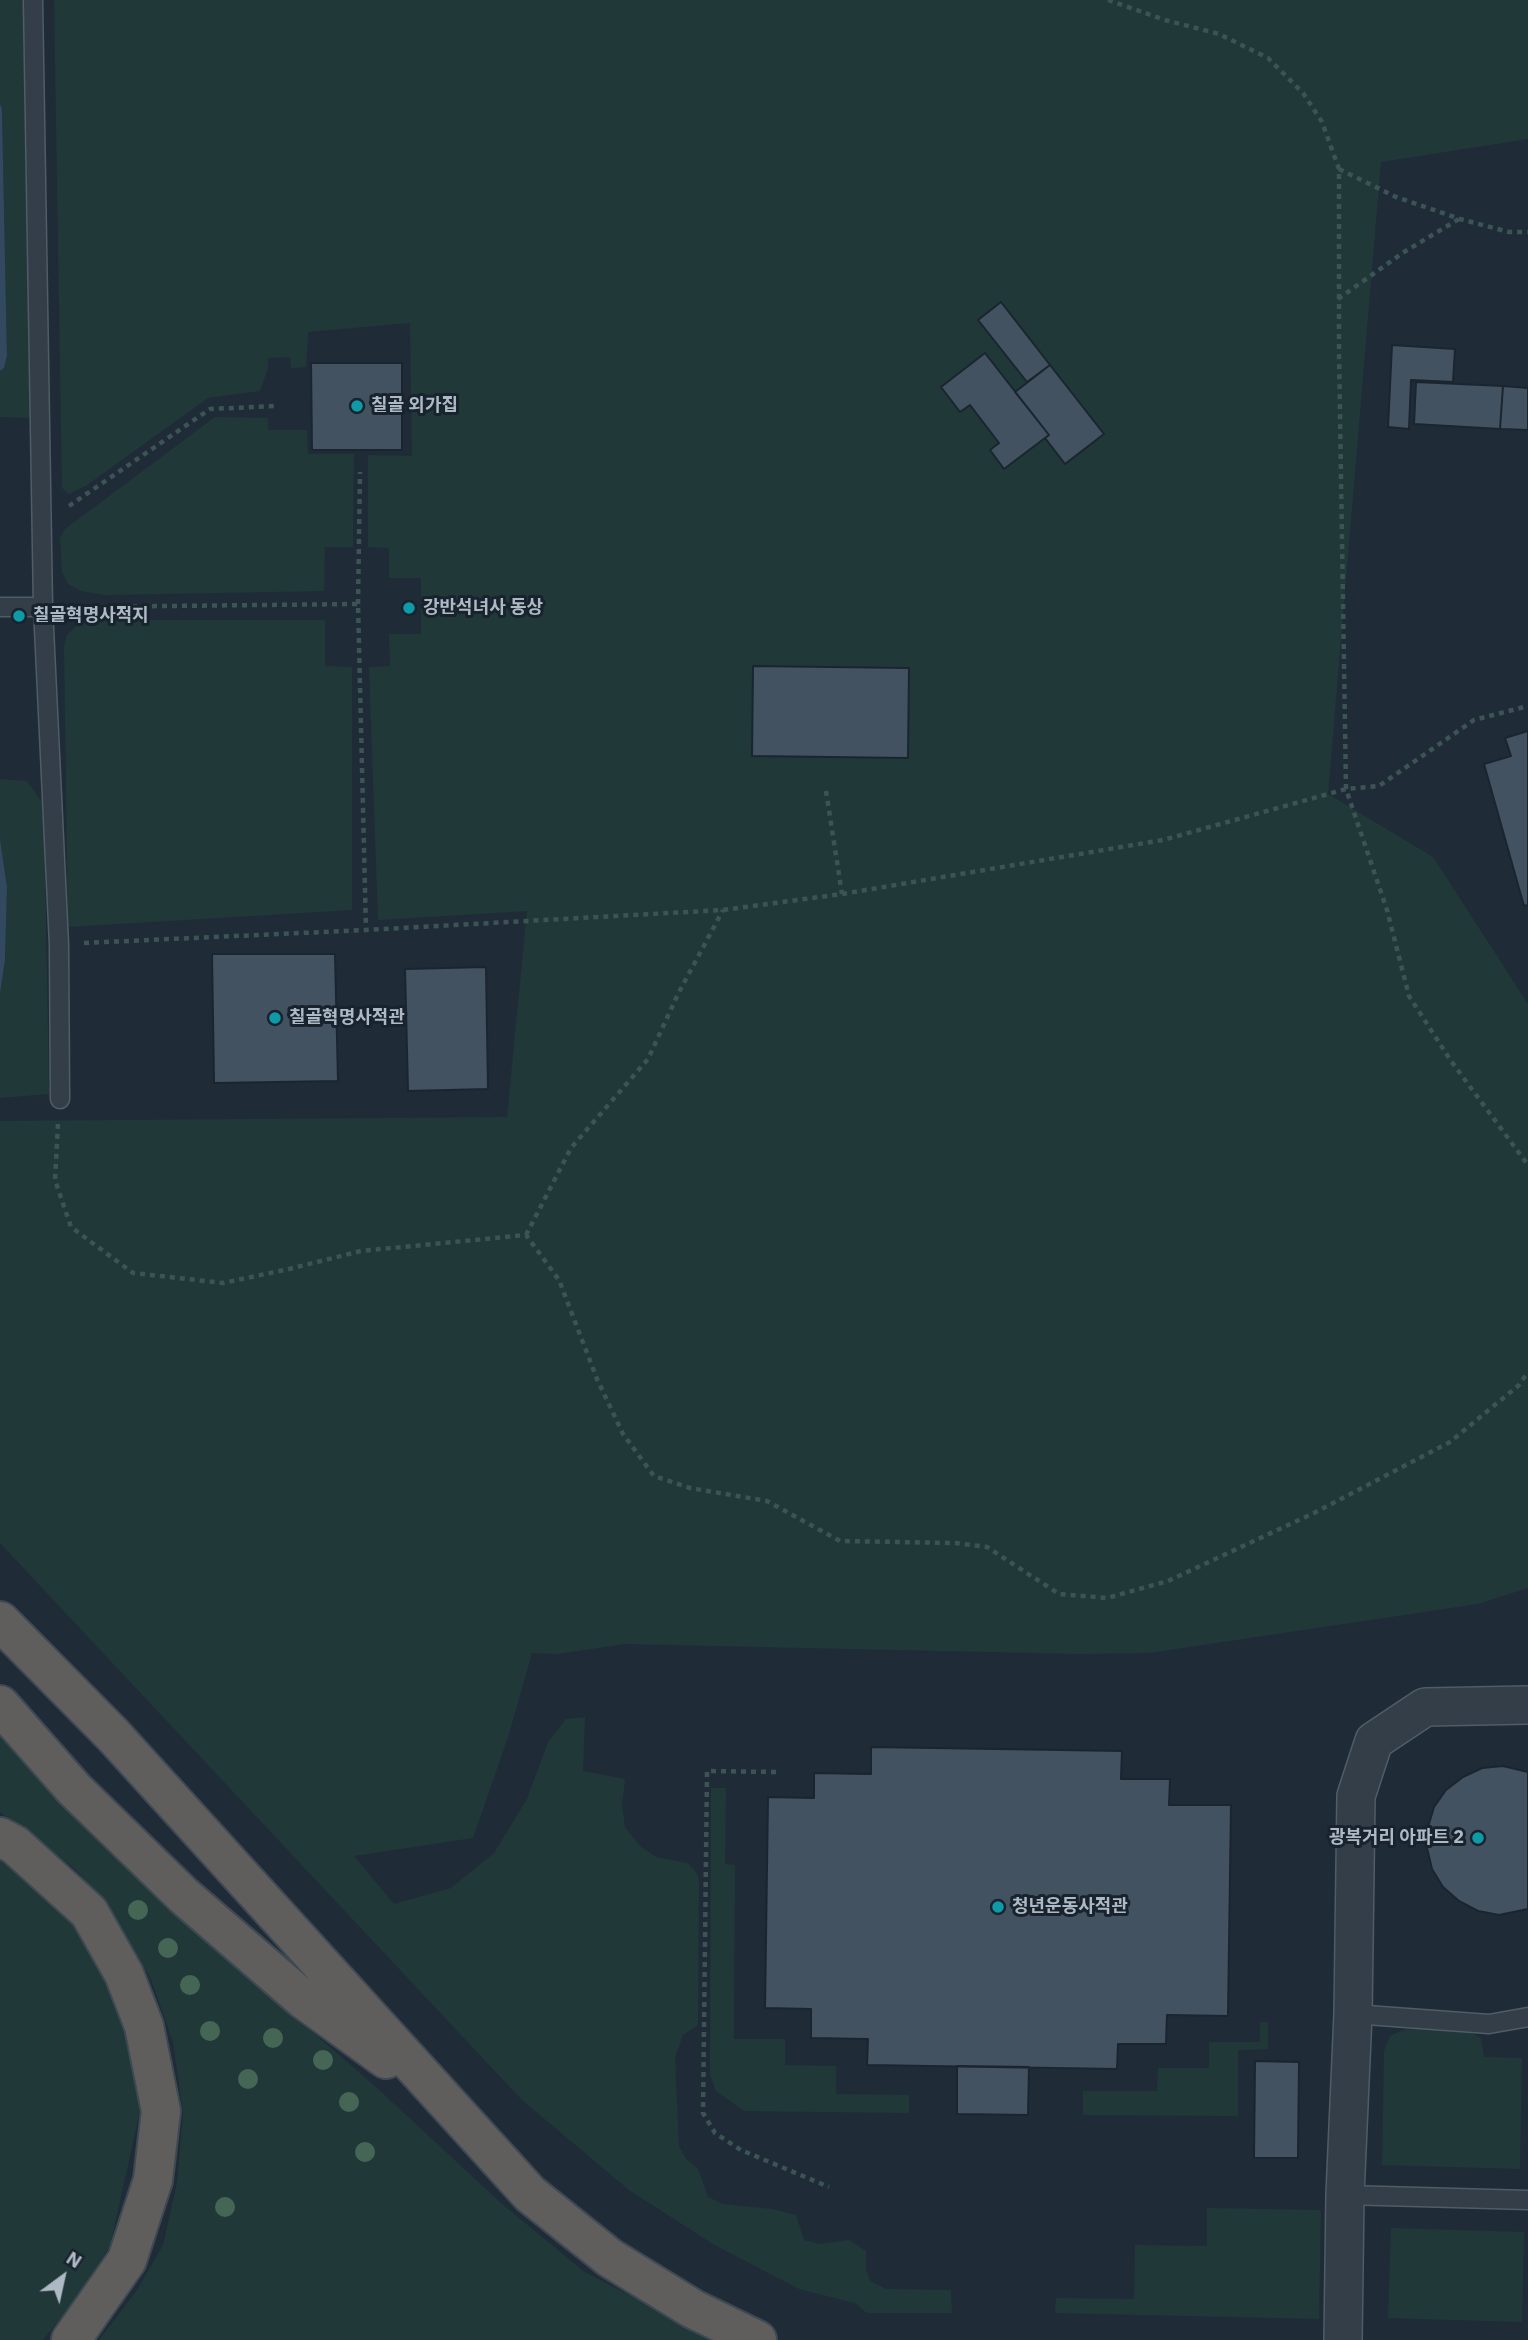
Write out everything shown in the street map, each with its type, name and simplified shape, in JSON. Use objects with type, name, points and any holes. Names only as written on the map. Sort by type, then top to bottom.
[{"type":"highway","points":[[0,1621],[113,1735],[530,2194],[610,2258],[692,2309],[757,2340]]},
{"type":"highway","points":[[0,1705],[74,1789],[184,1896],[303,1999],[450,2105]]},
{"type":"highway","points":[[0,1837],[15,1846],[89,1912],[124,1974],[144,2026],[161,2111],[153,2180],[127,2260],[71,2340]]},
{"type":"street","points":[[1343,2340],[1345,2195],[1353,2014],[1356,1796],[1374,1741],[1425,1707],[1528,1705]]},
{"type":"lane","points":[[33,0],[43,607],[59,945],[60,1099]]},
{"type":"lane","points":[[0,607],[43,607]]},
{"type":"lane","points":[[1353,2014],[1489,2024],[1528,2017]]},
{"type":"lane","points":[[1345,2195],[1528,2200]]},
{"type":"path","points":[[1108,0],[1164,20],[1219,34],[1268,58],[1303,93],[1322,122],[1339,169],[1338,299],[1346,789],[1387,910],[1409,996],[1451,1061],[1528,1165]]},
{"type":"path","points":[[1339,169],[1396,197],[1460,219],[1509,232],[1528,232]]},
{"type":"path","points":[[1338,299],[1404,252],[1460,219]]},
{"type":"path","points":[[42,524],[210,409],[275,406]]},
{"type":"path","points":[[360,472],[358,604],[366,930]]},
{"type":"path","points":[[43,607],[358,604]]},
{"type":"path","points":[[59,945],[723,910],[842,894],[1163,840],[1346,789],[1379,786],[1474,720],[1528,706]]},
{"type":"path","points":[[826,791],[842,894]]},
{"type":"path","points":[[526,1235],[571,1148],[648,1059],[678,994],[723,910]]},
{"type":"path","points":[[60,1099],[55,1180],[71,1227],[132,1273],[223,1283],[361,1251],[526,1235]]},
{"type":"path","points":[[526,1235],[559,1280],[597,1379],[623,1434],[653,1476],[690,1488],[767,1501],[840,1541],[987,1547],[1059,1594],[1107,1598],[1168,1581],[1314,1513],[1450,1442],[1519,1385],[1528,1372]]},
{"type":"path","points":[[776,1772],[707,1771],[703,2113],[715,2133],[741,2150],[829,2187]]},
{"type":"green space","points":[[0,0],[24,0],[33,418],[0,417],[0,371],[4,368],[7,356]]},
{"type":"green space","points":[[54,0],[1528,0],[1528,139],[1381,162],[1328,794],[1433,857],[1528,1004],[1528,1588],[1478,1604],[1149,1653],[1079,1654],[625,1644],[557,1654],[532,1653],[508,1737],[473,1838],[354,1856],[394,1904],[451,1888],[494,1853],[527,1799],[548,1742],[566,1719],[585,1717],[583,1771],[625,1779],[622,1806],[625,1827],[640,1846],[656,1857],[687,1863],[699,1879],[698,2025],[683,2035],[675,2057],[679,2146],[686,2159],[698,2169],[708,2197],[723,2204],[772,2209],[796,2215],[804,2240],[819,2244],[849,2240],[866,2251],[866,2269],[870,2281],[886,2289],[951,2290],[952,2313],[867,2313],[855,2303],[799,2289],[713,2244],[629,2190],[522,2100],[0,1543],[0,1121],[507,1117],[527,911],[378,920],[369,667],[390,666],[389,634],[421,634],[421,578],[389,578],[389,548],[368,547],[368,455],[412,456],[410,323],[308,332],[306,367],[291,368],[290,357],[268,358],[268,368],[260,391],[208,398],[87,485],[69,494],[62,488]]},
{"type":"green space","points":[[215,417],[268,418],[268,430],[307,430],[308,454],[354,454],[353,547],[325,547],[324,591],[105,595],[81,591],[68,584],[62,572],[60,538],[65,529]]},
{"type":"green space","points":[[94,620],[325,620],[325,666],[352,667],[352,910],[68,927],[64,646],[67,635],[74,628]]},
{"type":"green space","points":[[0,779],[27,781],[44,805],[49,1094],[0,1098],[0,994],[5,960],[7,887],[0,839]]},
{"type":"green space","points":[[0,1734],[175,1912],[377,2088],[501,2203],[583,2271],[716,2340],[99,2340],[137,2290],[163,2245],[177,2183],[183,2113],[173,2042],[151,1979],[113,1913],[75,1869],[0,1812]]},
{"type":"green space","points":[[711,1788],[726,1788],[725,1864],[735,1865],[734,2039],[785,2039],[785,2065],[836,2066],[836,2094],[909,2095],[909,2113],[744,2111],[716,2091],[710,2074]]},
{"type":"green space","points":[[0,1860],[70,1920],[104,1977],[128,2039],[140,2111],[110,2246],[72,2304],[43,2340],[0,2340]]},
{"type":"green space","points":[[1260,2022],[1268,2022],[1268,2049],[1238,2050],[1238,2116],[1083,2115],[1083,2091],[1157,2091],[1158,2068],[1209,2068],[1209,2042],[1260,2042]]},
{"type":"green space","points":[[1406,2029],[1466,2030],[1481,2038],[1484,2057],[1522,2058],[1520,2169],[1382,2165],[1384,2051],[1390,2036]]},
{"type":"green space","points":[[1207,2208],[1321,2210],[1319,2319],[1055,2313],[1056,2298],[1134,2299],[1135,2245],[1207,2246]]},
{"type":"green space","points":[[1391,2228],[1524,2232],[1522,2322],[1388,2318]]},
{"type":"water","points":[[0,104],[7,356],[4,368],[0,371]]},
{"type":"water","points":[[0,839],[7,887],[5,960],[0,994]]},
{"type":"building","points":[[1001,302],[1050,365],[1027,382],[978,320]]},
{"type":"building","points":[[1392,345],[1455,349],[1453,382],[1411,380],[1409,429],[1388,427]]},
{"type":"building","points":[[985,353],[1049,435],[1004,469],[990,450],[999,443],[970,405],[960,412],[941,387]]},
{"type":"building","name":"칠골 외가집","points":[[311,363],[402,363],[402,450],[312,450]]},
{"type":"building","points":[[1050,365],[1104,434],[1065,464],[1045,438],[1049,435],[1015,392]]},
{"type":"building","points":[[1416,382],[1503,386],[1500,429],[1414,424]]},
{"type":"building","points":[[1503,386],[1528,388],[1528,430],[1500,429]]},
{"type":"building","points":[[753,666],[909,668],[908,758],[752,756]]},
{"type":"building","points":[[1528,731],[1528,905],[1524,906],[1484,764],[1511,756],[1505,738]]},
{"type":"building","name":"칠골혁명사적관","points":[[212,954],[335,954],[338,1081],[214,1083]]},
{"type":"building","points":[[486,967],[488,1089],[408,1091],[405,969]]},
{"type":"building","name":"청년운동사적관","points":[[871,1747],[1122,1751],[1121,1779],[1170,1779],[1169,1805],[1231,1805],[1228,2016],[1167,2015],[1166,2044],[1118,2044],[1117,2069],[867,2065],[868,2039],[811,2038],[811,2009],[765,2008],[768,1797],[814,1798],[814,1773],[871,1774]]},
{"type":"building","name":"광복거리 아파트 2","points":[[1503,1766],[1528,1772],[1528,1909],[1499,1915],[1478,1911],[1459,1901],[1443,1887],[1432,1869],[1427,1848],[1428,1827],[1434,1807],[1446,1790],[1463,1777],[1482,1768]]},
{"type":"building","points":[[1255,2061],[1299,2062],[1298,2158],[1254,2158]]},
{"type":"building","points":[[957,2066],[1029,2067],[1028,2115],[957,2114]]},
{"type":"place","name":"칠골 외가집","points":[[357,406]]},
{"type":"place","name":"강반석녀사 동상","points":[[409,608]]},
{"type":"place","name":"칠골혁명사적지","points":[[19,616]]},
{"type":"place","name":"칠골혁명사적관","points":[[275,1018]]},
{"type":"place","name":"광복거리 아파트 2","points":[[1478,1838]]},
{"type":"place","name":"청년운동사적관","points":[[998,1907]]}]
